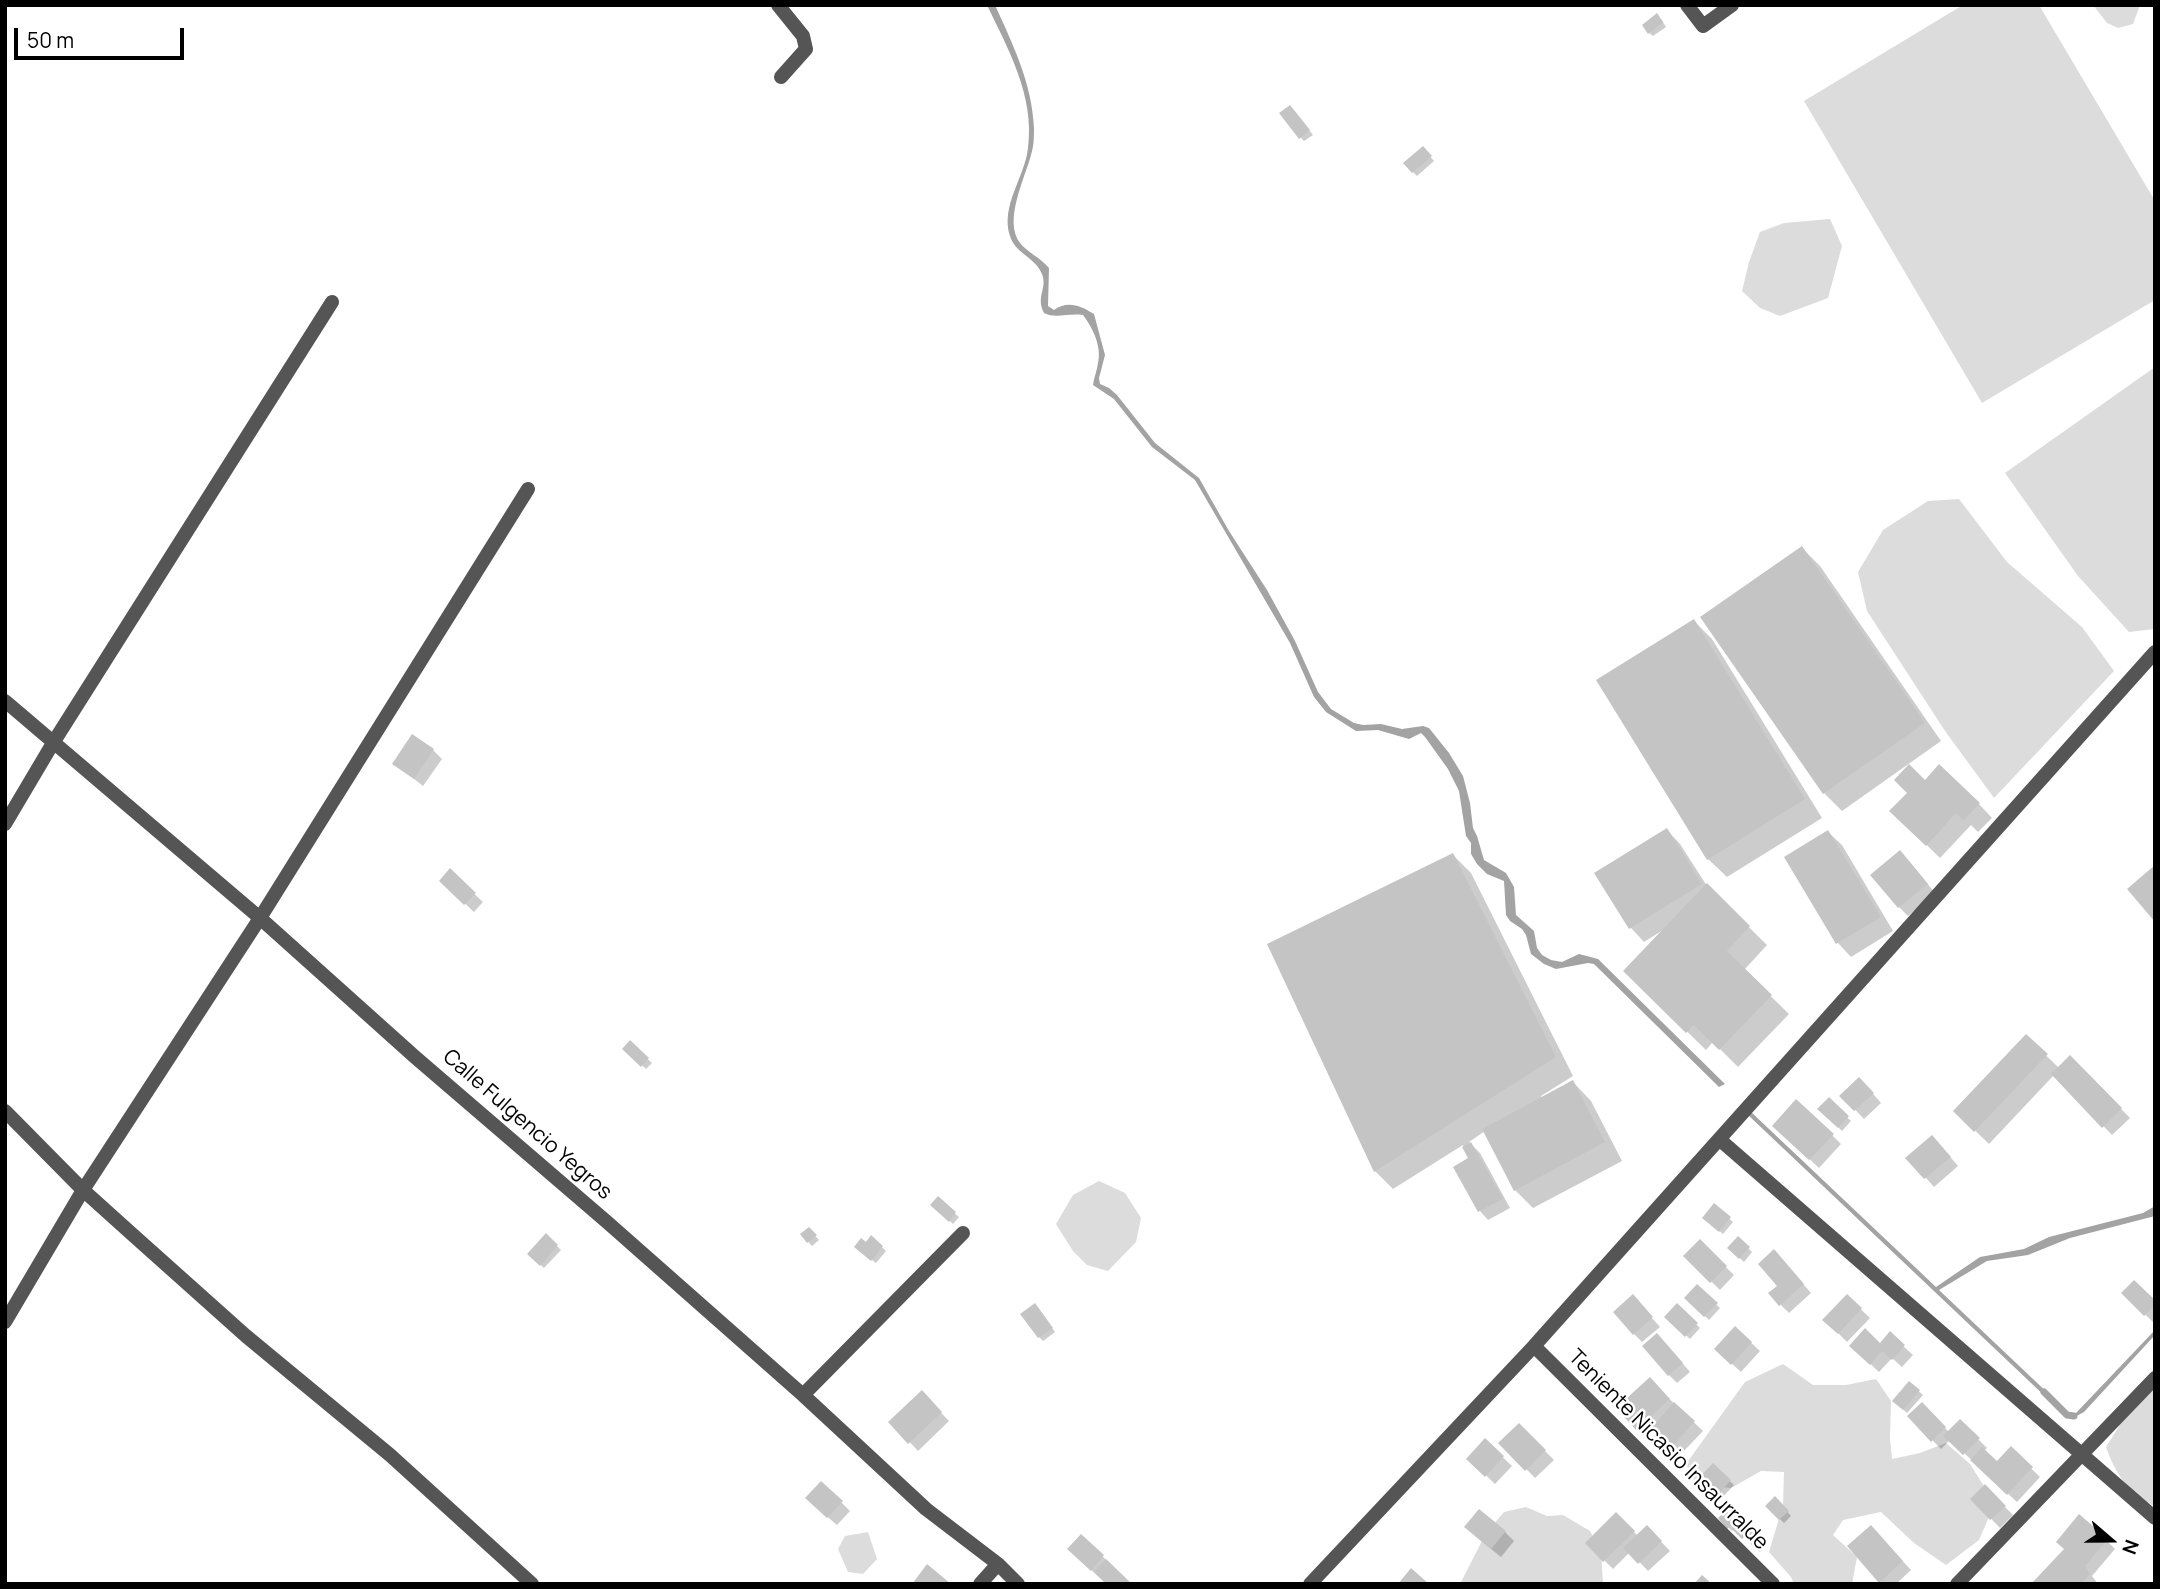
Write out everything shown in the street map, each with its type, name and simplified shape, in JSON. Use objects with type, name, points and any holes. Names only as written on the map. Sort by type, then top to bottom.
[{"type":"street","points":[[778,5],[803,36],[806,49],[781,77]]},
{"type":"street","points":[[1687,5],[1703,26],[1732,5]]},
{"type":"street","points":[[5,824],[53,743],[332,302]]},
{"type":"street","points":[[5,1322],[83,1189],[260,918],[528,489]]},
{"type":"street","points":[[1310,1584],[1534,1346],[2153,659]]},
{"type":"street","name":"Calle Fulgencio Yegros","points":[[5,701],[260,918],[803,1395],[926,1510],[998,1564],[1018,1584]]},
{"type":"street","points":[[5,1111],[83,1189],[246,1336],[390,1455],[532,1584]]},
{"type":"street","points":[[1719,1139],[2155,1518]]},
{"type":"street","points":[[803,1395],[963,1233]]},
{"type":"street","name":"Teniente Nicasio Insaurralde","points":[[1534,1346],[1773,1584]]},
{"type":"street","points":[[1957,1584],[2155,1378]]},
{"type":"street","points":[[980,1584],[998,1564]]},
{"type":"shaded area","points":[[987,5],[995,5],[1008,35],[1026,80],[1032,111],[1033,145],[1014,212],[1015,234],[1023,246],[1049,268],[1048,306],[1054,310],[1064,305],[1074,305],[1094,314],[1105,355],[1100,384],[1117,395],[1155,443],[1199,478],[1267,590],[1295,641],[1318,692],[1331,709],[1354,723],[1363,725],[1381,724],[1402,729],[1423,726],[1429,728],[1449,753],[1463,776],[1473,828],[1484,860],[1506,873],[1514,887],[1516,915],[1534,931],[1537,948],[1542,955],[1562,962],[1579,954],[1598,959],[1725,1084],[1719,1087],[1594,964],[1556,969],[1531,954],[1526,935],[1506,915],[1504,881],[1487,874],[1471,854],[1459,791],[1448,769],[1425,737],[1421,733],[1409,739],[1378,730],[1356,731],[1326,712],[1314,697],[1290,643],[1195,480],[1152,447],[1114,399],[1093,385],[1099,351],[1090,326],[1083,315],[1053,316],[1044,313],[1041,302],[1044,282],[1041,272],[1034,262],[1016,247],[1010,236],[1008,214],[1028,148],[1028,110],[1018,73]]},
{"type":"shaded area","points":[[1963,5],[2039,5],[2155,201],[2155,300],[1982,403],[1804,101]]},
{"type":"shaded area","points":[[2093,5],[2140,5],[2133,24],[2118,28],[2107,23]]},
{"type":"shaded area","points":[[1830,219],[1842,246],[1828,298],[1780,316],[1760,308],[1742,291],[1760,232],[1784,223]]},
{"type":"shaded area","points":[[2155,367],[2155,629],[2129,632],[2078,576],[2005,473]]},
{"type":"shaded area","points":[[1959,499],[2007,562],[2082,627],[2114,671],[1994,798],[1945,731],[1867,611],[1858,572],[1883,530],[1928,501]]},
{"type":"shaded area","points":[[1750,1111],[1936,1287],[1980,1257],[2024,1249],[2049,1237],[2143,1213],[2155,1206],[2155,1216],[2070,1238],[2028,1255],[1987,1261],[1939,1290],[2052,1397],[2049,1400],[1747,1114]]},
{"type":"shaded area","points":[[1099,1181],[1125,1193],[1141,1218],[1136,1242],[1108,1271],[1087,1265],[1073,1251],[1056,1224],[1073,1195]]},
{"type":"shaded area","points":[[2155,1330],[2155,1335],[2084,1412],[2073,1418],[2063,1416],[2066,1413],[2076,1413]]},
{"type":"shaded area","points":[[1783,1364],[1813,1385],[1846,1385],[1876,1379],[1891,1401],[1892,1459],[1920,1453],[1946,1443],[1970,1464],[1987,1491],[1989,1517],[1979,1540],[1946,1565],[1914,1543],[1881,1512],[1843,1520],[1833,1535],[1857,1557],[1852,1584],[1794,1584],[1769,1552],[1783,1505],[1784,1472],[1761,1471],[1731,1488],[1696,1484],[1686,1464],[1745,1382]]},
{"type":"shaded area","points":[[2155,1383],[2155,1507],[2124,1482],[2106,1447],[2128,1412]]},
{"type":"shaded area","points":[[1526,1507],[1547,1516],[1563,1515],[1590,1531],[1601,1552],[1603,1584],[1460,1584],[1486,1533],[1504,1512]]},
{"type":"shaded area","points":[[868,1532],[877,1559],[863,1574],[848,1572],[838,1549],[845,1536]]},
{"type":"building","points":[[1657,13],[1663,22],[1648,34],[1642,25]]},
{"type":"building","points":[[1290,105],[1310,130],[1299,139],[1279,113]]},
{"type":"building","points":[[1423,146],[1432,156],[1412,173],[1403,163]]},
{"type":"building","points":[[1802,546],[1925,723],[1823,794],[1700,617]]},
{"type":"building","points":[[1694,619],[1805,799],[1707,860],[1596,680]]},
{"type":"building","points":[[412,734],[434,749],[414,779],[392,764]]},
{"type":"building","points":[[1909,764],[1925,780],[1939,764],[1980,803],[1964,820],[1956,813],[1926,846],[1889,811],[1907,793],[1894,780]]},
{"type":"building","points":[[1667,828],[1702,884],[1629,929],[1594,873]]},
{"type":"building","points":[[1828,830],[1881,917],[1836,944],[1784,857]]},
{"type":"building","points":[[1900,850],[1928,884],[1898,908],[1870,875]]},
{"type":"building","points":[[1453,853],[1556,1057],[1374,1172],[1267,944]]},
{"type":"building","points":[[2155,865],[2155,922],[2127,889]]},
{"type":"building","points":[[450,868],[476,893],[464,905],[439,881]]},
{"type":"building","points":[[1707,883],[1750,926],[1727,951],[1772,995],[1719,1050],[1694,1025],[1686,1033],[1623,971]]},
{"type":"building","points":[[2026,1034],[2048,1054],[1974,1132],[1953,1111]]},
{"type":"building","points":[[630,1040],[649,1058],[641,1067],[622,1049]]},
{"type":"building","points":[[2070,1055],[2122,1108],[2102,1128],[2051,1074]]},
{"type":"building","points":[[1859,1077],[1874,1093],[1854,1111],[1839,1096]]},
{"type":"building","points":[[1573,1080],[1605,1142],[1514,1191],[1482,1129]]},
{"type":"building","points":[[1829,1097],[1849,1116],[1838,1128],[1817,1109]]},
{"type":"building","points":[[1796,1099],[1834,1134],[1809,1160],[1772,1126]]},
{"type":"building","points":[[1932,1135],[1951,1157],[1924,1179],[1905,1158]]},
{"type":"building","points":[[1471,1142],[1503,1199],[1478,1212],[1453,1167],[1468,1158],[1462,1147]]},
{"type":"building","points":[[938,1196],[956,1212],[949,1222],[930,1205]]},
{"type":"building","points":[[1714,1203],[1731,1217],[1719,1232],[1702,1218]]},
{"type":"building","points":[[809,1227],[817,1235],[807,1243],[800,1234]]},
{"type":"building","points":[[546,1233],[558,1245],[540,1266],[527,1254]]},
{"type":"building","points":[[871,1235],[883,1246],[871,1261],[854,1247],[861,1238],[866,1242]]},
{"type":"building","points":[[1738,1236],[1750,1247],[1739,1259],[1727,1248]]},
{"type":"building","points":[[1700,1239],[1727,1266],[1710,1283],[1683,1256]]},
{"type":"building","points":[[1774,1249],[1804,1284],[1779,1306],[1768,1293],[1777,1286],[1758,1264]]},
{"type":"building","points":[[2134,1280],[2155,1300],[2155,1305],[2144,1316],[2121,1293]]},
{"type":"building","points":[[1697,1284],[1718,1303],[1704,1317],[1684,1298]]},
{"type":"building","points":[[1633,1294],[1653,1317],[1633,1335],[1613,1312]]},
{"type":"building","points":[[1847,1294],[1862,1308],[1838,1334],[1822,1320]]},
{"type":"building","points":[[1035,1303],[1053,1328],[1038,1338],[1020,1314]]},
{"type":"building","points":[[1677,1303],[1698,1323],[1685,1337],[1664,1317]]},
{"type":"building","points":[[1735,1326],[1752,1342],[1731,1365],[1714,1349]]},
{"type":"building","points":[[1865,1328],[1880,1343],[1890,1331],[1905,1345],[1892,1360],[1882,1351],[1870,1365],[1849,1346]]},
{"type":"building","points":[[1657,1333],[1683,1363],[1668,1376],[1642,1346]]},
{"type":"building","points":[[1650,1377],[1670,1399],[1636,1430],[1616,1408]]},
{"type":"building","points":[[1909,1381],[1920,1390],[1903,1410],[1892,1401]]},
{"type":"building","points":[[922,1390],[942,1412],[908,1444],[888,1422]]},
{"type":"building","points":[[1674,1402],[1695,1421],[1673,1446],[1652,1427]]},
{"type":"building","points":[[1922,1402],[1946,1427],[1931,1442],[1907,1416]]},
{"type":"building","points":[[1960,1419],[1980,1438],[1963,1455],[1943,1436]]},
{"type":"building","points":[[1519,1423],[1546,1450],[1525,1471],[1498,1443]]},
{"type":"building","points":[[1485,1438],[1504,1456],[1485,1477],[1466,1459]]},
{"type":"building","points":[[2011,1446],[2033,1467],[2007,1495],[1970,1460],[1982,1447],[1997,1461]]},
{"type":"building","points":[[1713,1463],[1731,1480],[1716,1497],[1698,1479]]},
{"type":"building","points":[[821,1481],[843,1501],[827,1518],[805,1498]]},
{"type":"building","points":[[1985,1484],[2006,1506],[1990,1520],[1970,1499]]},
{"type":"building","points":[[1775,1496],[1789,1511],[1779,1520],[1765,1506]]},
{"type":"building","points":[[1479,1509],[1506,1531],[1491,1549],[1464,1527]]},
{"type":"building","points":[[1727,1510],[1736,1522],[1727,1529],[1718,1518]]},
{"type":"building","points":[[1616,1512],[1635,1531],[1603,1562],[1585,1543]]},
{"type":"building","points":[[2079,1514],[2108,1539],[2085,1566],[2090,1574],[2081,1584],[2031,1584],[2064,1549],[2056,1542]]},
{"type":"building","points":[[1742,1519],[1752,1529],[1742,1539],[1732,1529]]},
{"type":"building","points":[[1647,1525],[1662,1541],[1638,1564],[1623,1548]]},
{"type":"building","points":[[1871,1525],[1903,1561],[1879,1583],[1847,1546]]},
{"type":"building","points":[[1757,1531],[1765,1540],[1755,1549],[1747,1540]]},
{"type":"building","points":[[1081,1534],[1104,1555],[1091,1571],[1067,1549]]},
{"type":"building","points":[[1106,1559],[1132,1584],[1106,1584],[1094,1572]]},
{"type":"building","points":[[927,1564],[951,1584],[912,1584]]},
{"type":"building","points":[[1411,1568],[1429,1584],[1398,1584]]},
{"type":"building","points":[[1702,1575],[1712,1584],[1694,1584]]},
{"type":"waterway","points":[[2044,1392],[2067,1415],[2074,1416]]}]
